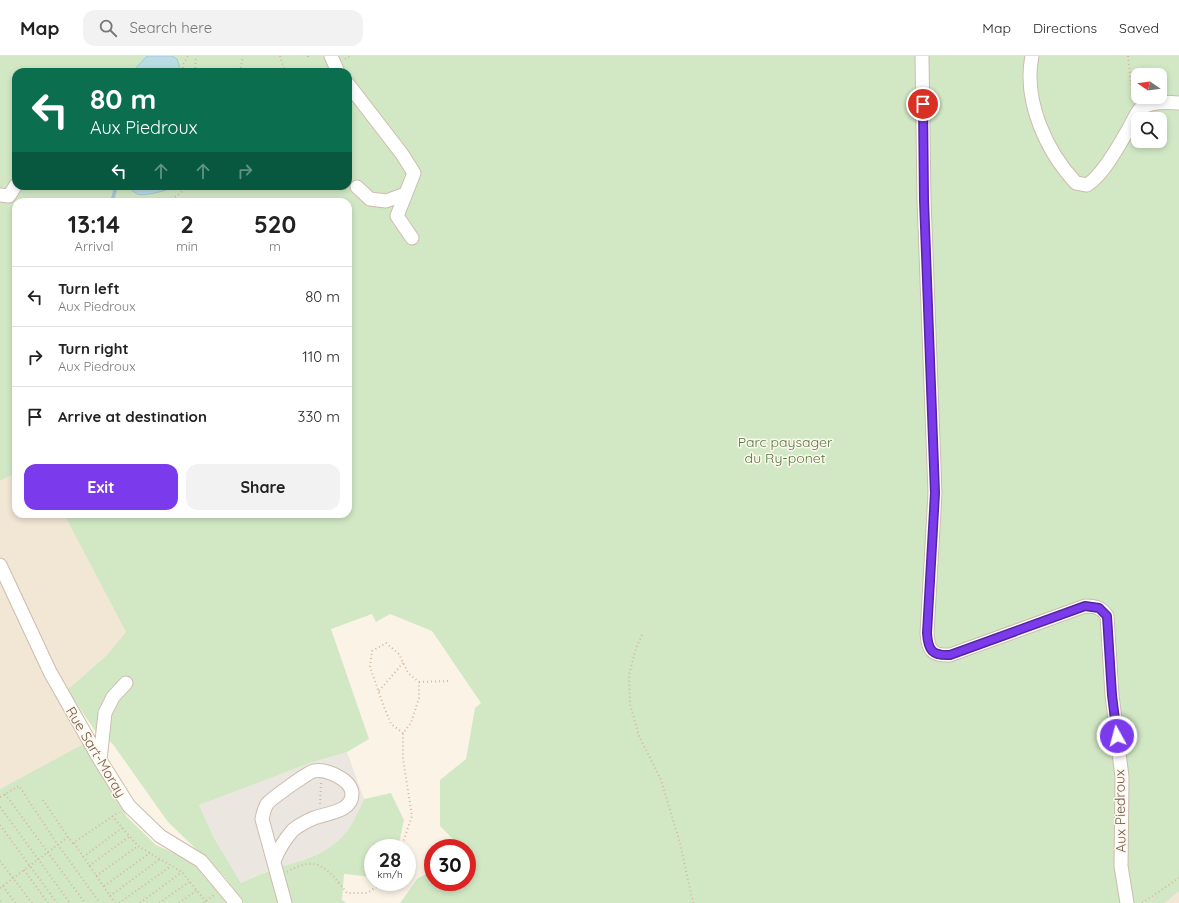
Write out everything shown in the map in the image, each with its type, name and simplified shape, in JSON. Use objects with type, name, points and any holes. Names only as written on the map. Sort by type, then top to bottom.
[{"type":"street","points":[[331,56],[336,68]]},
{"type":"street","name":"Aux Piedroux","points":[[922,56],[924,200],[935,493],[927,633],[929,646],[933,652],[938,655],[950,655],[1085,606],[1099,608],[1104,612],[1107,616],[1112,695],[1122,777],[1121,866],[1126,903]]},
{"type":"street","points":[[1032,56],[1029,69],[1031,95],[1041,127],[1056,158],[1076,183],[1087,185],[1094,180],[1118,147],[1140,110],[1150,104],[1167,102],[1179,103]]},
{"type":"street","points":[[352,89],[402,154],[414,173],[404,194],[397,216],[412,238]]},
{"type":"street","points":[[357,187],[370,199],[386,200],[404,194]]},
{"type":"street","points":[[0,195],[9,196],[13,190]]},
{"type":"street","name":"Rue Sart-Moray","points":[[0,565],[50,672],[100,760],[129,806],[160,836],[200,861],[236,903]]},
{"type":"street","points":[[100,760],[106,713],[113,697],[126,683]]},
{"type":"street","points":[[274,862],[278,851],[293,831],[302,824],[344,808],[350,801],[352,794],[351,787],[347,782],[321,770],[314,771],[306,774],[267,805],[262,819],[285,903]]},
{"type":"path","points":[[183,68],[188,56]]},
{"type":"path","points":[[195,68],[196,56]]},
{"type":"path","points":[[241,68],[243,56]]},
{"type":"path","points":[[280,56],[284,68]]},
{"type":"path","points":[[1128,56],[1132,100],[1140,110]]},
{"type":"path","points":[[173,198],[183,190]]},
{"type":"path","points":[[642,635],[636,648],[629,675],[630,704],[639,736],[661,780],[680,843],[693,903]]},
{"type":"path","points":[[403,733],[391,724],[370,667],[372,651],[386,642],[399,654],[408,673],[419,682],[449,681]]},
{"type":"path","points":[[379,691],[403,663]]},
{"type":"path","points":[[404,839],[412,816],[402,759],[403,733],[411,722],[419,698],[419,682]]},
{"type":"path","points":[[319,817],[321,778]]},
{"type":"path","points":[[0,797],[19,786],[100,903]]},
{"type":"path","points":[[5,794],[85,903]]},
{"type":"path","points":[[43,800],[115,903]]},
{"type":"path","points":[[74,843],[129,806]]},
{"type":"path","points":[[0,807],[70,903]]},
{"type":"path","points":[[112,816],[138,846],[182,872],[206,903]]},
{"type":"path","points":[[0,825],[56,903]]},
{"type":"path","points":[[83,857],[122,828]]},
{"type":"path","points":[[89,866],[130,836]]},
{"type":"path","points":[[15,903],[1,887],[68,837]]},
{"type":"path","points":[[96,876],[138,846]]},
{"type":"path","points":[[104,886],[150,853]]},
{"type":"path","points":[[110,896],[160,859]]},
{"type":"path","points":[[0,861],[32,903]]},
{"type":"path","points":[[278,877],[300,864],[315,864],[328,871],[347,893],[367,894],[371,891]]},
{"type":"path","points":[[119,903],[171,866]]},
{"type":"path","points":[[24,870],[48,903]]},
{"type":"path","points":[[140,903],[182,872]]},
{"type":"path","points":[[1142,903],[1179,878]]},
{"type":"path","points":[[158,903],[190,882]]},
{"type":"path","points":[[179,903],[196,890]]},
{"type":"shaded area","points":[[12,475],[12,518],[66,518],[127,632],[107,655],[67,690],[85,743],[0,789],[0,481]]},
{"type":"shaded area","points":[[347,752],[364,799],[354,821],[343,837],[327,850],[293,864],[268,871],[241,883],[213,836],[199,805],[310,763]]},
{"type":"shaded area","points":[[1179,891],[1179,903],[1165,903]]},
{"type":"green space","name":"Parc paysager du Ry-ponet","points":[[0,56],[1179,56],[1179,891],[1165,903],[400,903],[409,891],[416,891],[416,881],[424,875],[424,891],[476,891],[476,839],[453,839],[440,826],[440,780],[466,759],[475,708],[481,703],[432,631],[390,614],[376,622],[372,614],[331,629],[369,739],[347,752],[310,763],[199,805],[213,836],[241,883],[264,873],[307,859],[326,850],[349,829],[364,799],[391,793],[404,820],[400,839],[364,839],[364,876],[344,874],[342,900],[347,903],[244,903],[224,876],[168,822],[112,743],[96,732],[67,690],[107,655],[126,632],[66,518],[352,518],[352,198],[12,198],[12,475],[0,481]]},
{"type":"green space","points":[[85,743],[127,817],[156,845],[194,862],[226,903],[0,903],[0,789]]},
{"type":"water","points":[[147,56],[172,56],[177,59],[180,68],[136,68]]},
{"type":"water","points":[[132,190],[165,190],[145,195],[137,194]]},
{"type":"waterway","points":[[113,198],[115,190]]},
{"type":"route","points":[[923,104],[924,200],[935,493],[927,633],[927,640],[930,650],[938,655],[950,655],[1085,606],[1095,606],[1102,610],[1107,616],[1112,695],[1117,736]]}]
